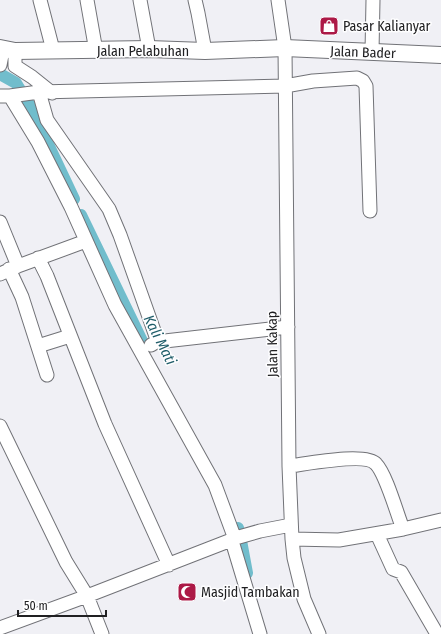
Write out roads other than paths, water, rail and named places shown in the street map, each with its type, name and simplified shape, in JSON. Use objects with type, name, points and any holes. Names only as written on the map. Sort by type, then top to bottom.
[{"type":"main road","name":"Jalan Pelabuhan","points":[[4,55],[53,50],[96,51],[149,49],[205,51],[285,48]]},
{"type":"main road","name":"Jalan Bader","points":[[285,48],[441,55]]},
{"type":"street","points":[[40,0],[53,50]]},
{"type":"street","points":[[87,0],[96,51]]},
{"type":"street","points":[[140,0],[149,49]]},
{"type":"street","points":[[195,0],[205,51]]},
{"type":"street","name":"Jalan Kakap","points":[[278,0],[285,48],[289,466],[291,525],[294,558],[304,599],[319,634]]},
{"type":"street","points":[[372,52],[373,0]]},
{"type":"street","points":[[4,55],[16,67],[32,77],[41,93],[47,120],[108,209],[120,235],[149,346],[215,485],[236,539],[260,634]]},
{"type":"street","points":[[149,346],[115,305],[71,206],[38,142],[10,96],[41,93],[285,86],[313,81],[354,78],[361,80],[366,86],[370,210]]},
{"type":"street","points":[[0,222],[9,270],[20,292],[47,376]]},
{"type":"street","points":[[9,270],[86,241]]},
{"type":"street","points":[[38,258],[47,276],[104,424],[169,565]]},
{"type":"street","points":[[149,346],[288,327]]},
{"type":"street","points":[[38,346],[70,336]]},
{"type":"street","points":[[0,426],[66,562],[87,596],[102,634]]},
{"type":"street","points":[[289,466],[348,459],[372,460],[382,472],[403,529]]},
{"type":"street","points":[[292,540],[339,540],[378,534],[441,520]]},
{"type":"street","points":[[0,628],[16,629],[87,596],[236,539],[260,531],[291,525]]},
{"type":"street","points":[[378,534],[393,569],[401,572],[437,634]]},
{"type":"waterway","name":"Kali Mati","points":[[0,74],[16,83],[30,106],[74,199]]},
{"type":"waterway","name":"Kali Mati","points":[[81,215],[144,345]]},
{"type":"waterway","name":"Kali Mati","points":[[238,528],[247,573]]},
{"type":"place","name":"Pasar Kalianyar","points":[[329,26]]},
{"type":"place","name":"Masjid Tambakan","points":[[187,592]]}]
